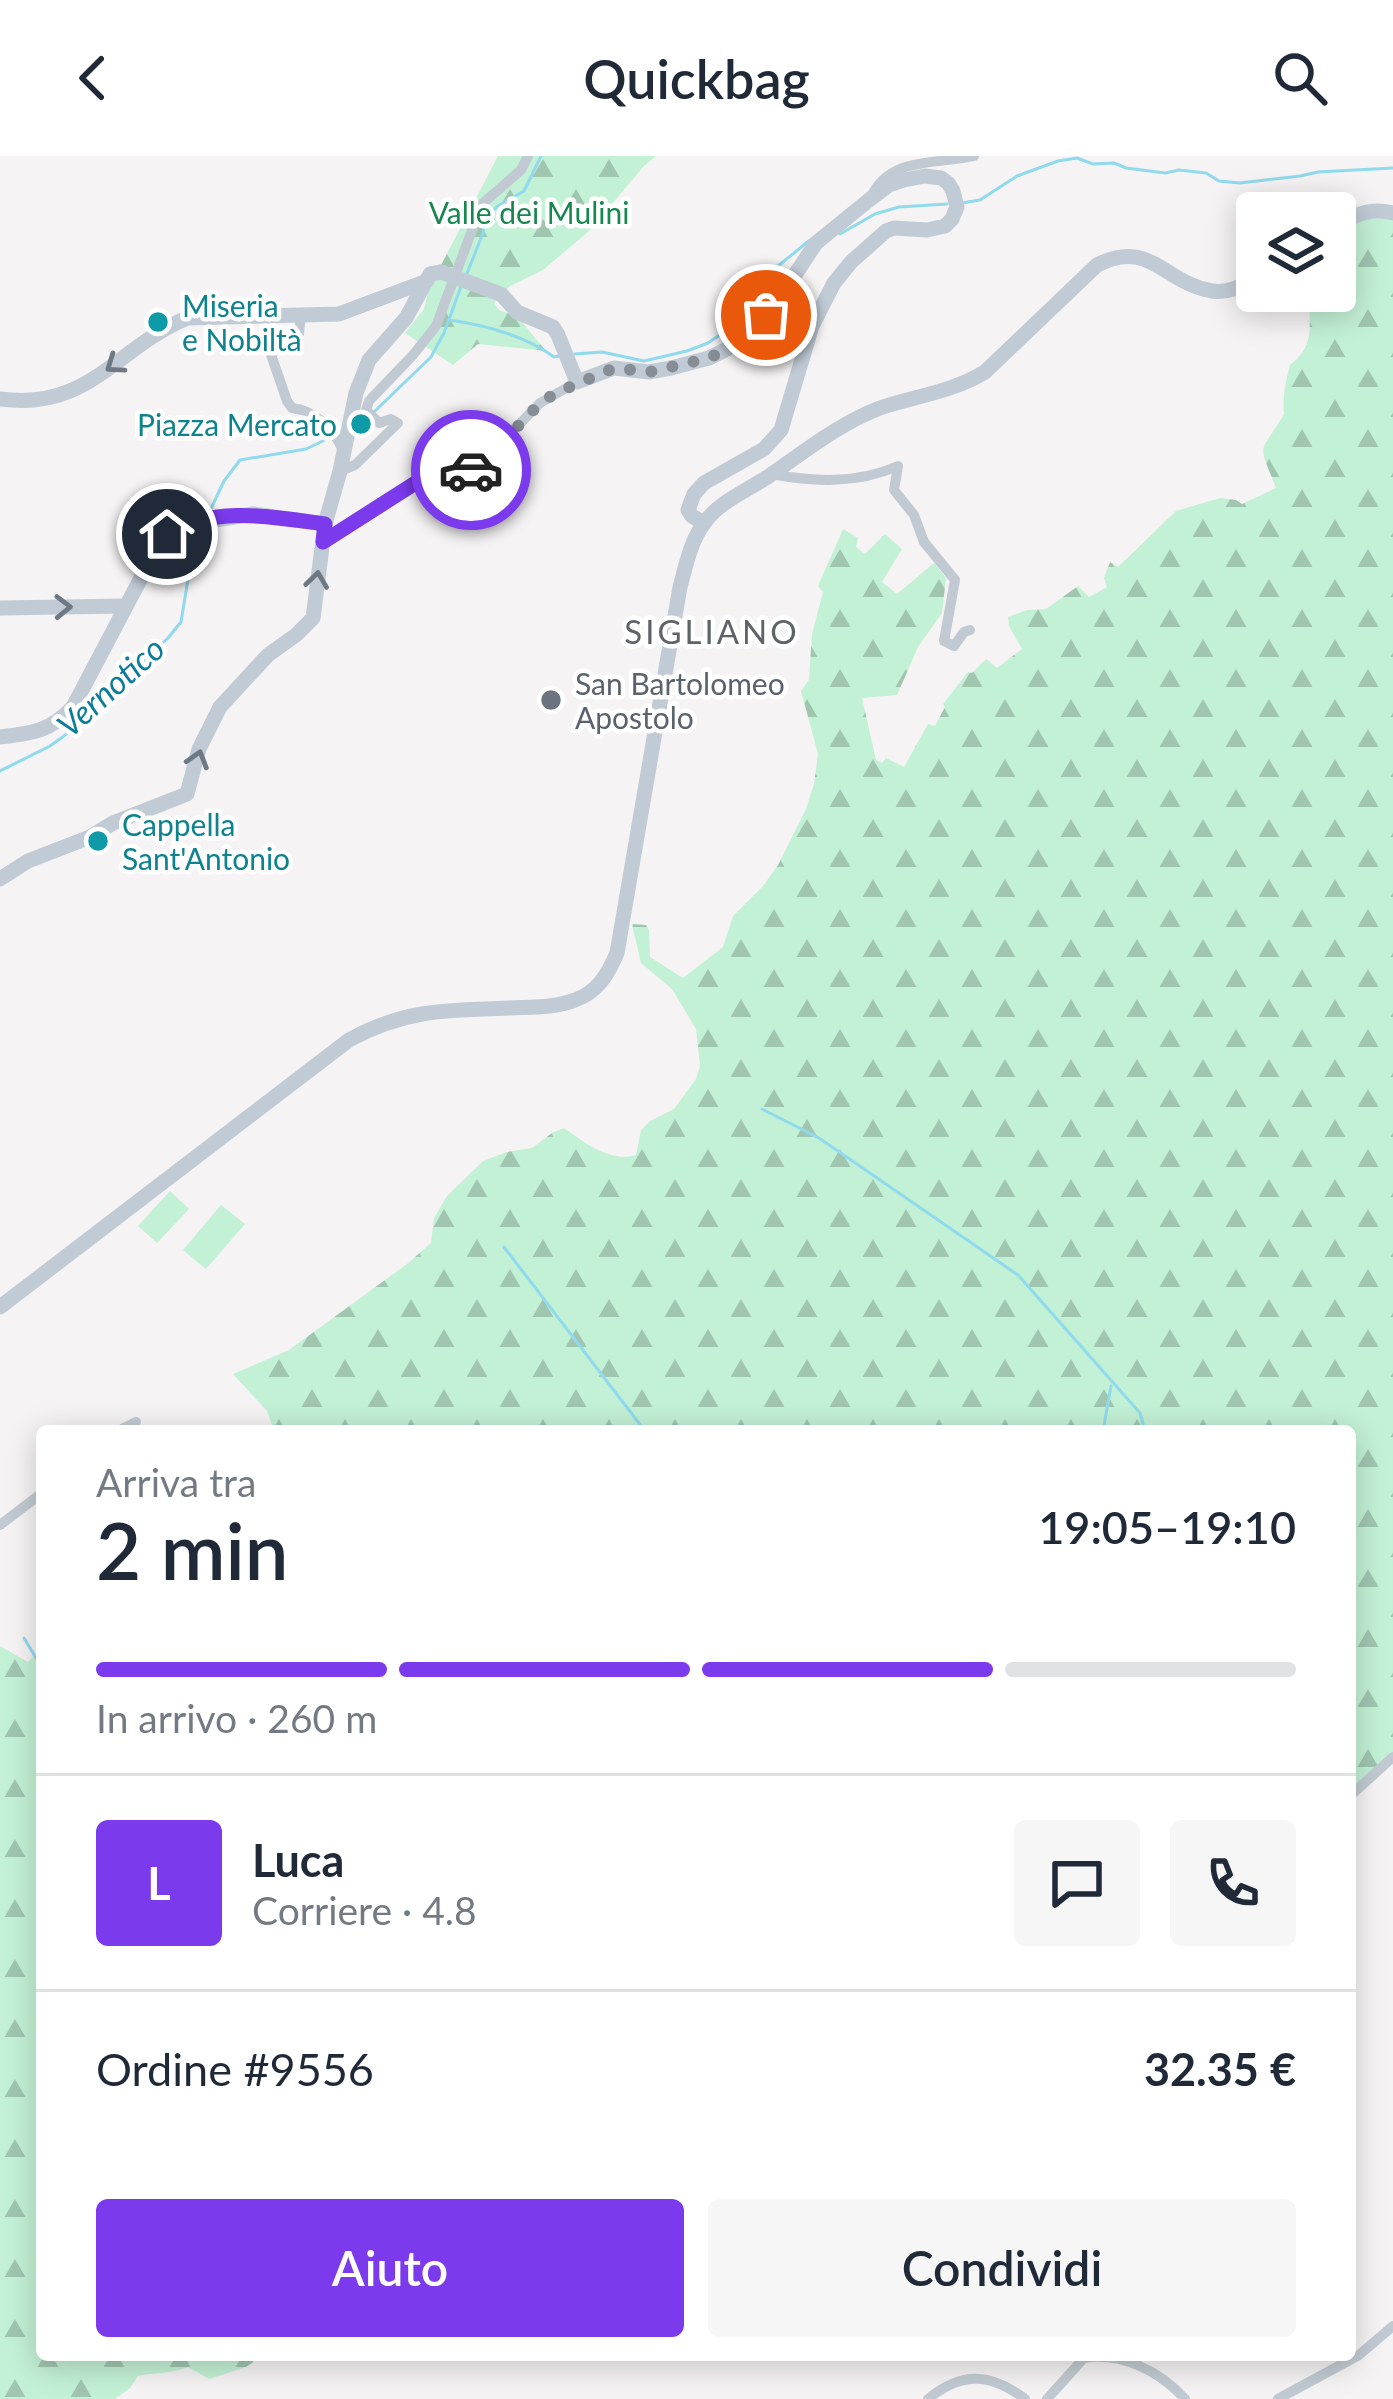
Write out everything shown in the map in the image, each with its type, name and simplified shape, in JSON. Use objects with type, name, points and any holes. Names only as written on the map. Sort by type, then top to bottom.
[{"type":"street","points":[[340,471],[355,465],[398,423],[391,419],[379,423],[365,410],[369,401],[436,326],[482,205],[521,170],[528,156]]},
{"type":"street","points":[[869,200],[881,179],[898,166],[923,159],[974,156]]},
{"type":"street","points":[[323,542],[431,473],[449,489],[574,376],[614,368],[649,372],[727,349],[777,302],[816,243],[869,200],[889,185],[925,176],[941,178],[955,199],[952,219],[945,226],[926,230],[886,231],[851,262],[812,326],[781,430],[764,449],[717,473],[694,494],[688,510],[704,523]]},
{"type":"street","points":[[1356,215],[1377,209],[1393,213]]},
{"type":"street","points":[[0,1307],[368,1029],[422,1013],[553,1006],[590,992],[606,977],[617,953],[680,586],[691,547],[704,523],[725,501],[846,424],[878,409],[964,384],[985,372],[1096,265],[1116,255],[1135,255],[1214,292],[1236,289]]},
{"type":"street","points":[[0,399],[33,401],[73,392],[187,318],[348,312],[434,276],[502,295],[518,312],[553,327],[574,376]]},
{"type":"street","points":[[0,879],[113,823],[187,794],[199,749],[220,707],[268,655],[313,618],[325,524],[356,393],[369,360],[434,276]]},
{"type":"street","points":[[394,295],[401,296],[410,311]]},
{"type":"street","points":[[301,314],[299,334],[274,339],[269,349],[286,401],[292,408],[312,413],[331,430],[343,450]]},
{"type":"street","points":[[771,474],[837,480],[898,466],[894,490],[914,515],[919,534],[955,580],[944,641],[955,646],[970,630]]},
{"type":"street","points":[[0,737],[35,733],[57,724],[73,707],[167,534],[191,524],[253,514],[325,524]]},
{"type":"street","points":[[0,608],[126,606]]},
{"type":"street","points":[[129,1425],[136,1421]]},
{"type":"street","points":[[0,1525],[36,1497]]},
{"type":"street","points":[[1356,1791],[1393,1757]]},
{"type":"street","points":[[1356,2357],[1393,2326]]},
{"type":"street","points":[[1047,2399],[1081,2361]]},
{"type":"street","points":[[1128,2361],[1174,2387],[1185,2399]]},
{"type":"street","points":[[1278,2399],[1348,2361]]},
{"type":"street","points":[[931,2397],[960,2379],[994,2380],[1025,2399]]},
{"type":"green space","name":"Valle dei Mulini","points":[[498,156],[656,156],[589,231],[543,270],[510,286],[494,303],[518,317],[546,351],[478,344],[453,365],[405,333],[424,309],[429,288]]},
{"type":"green space","points":[[1367,217],[1393,220],[1393,1753],[1356,1785],[1356,1425],[272,1425],[267,1411],[233,1374],[289,1350],[407,1264],[431,1243],[434,1218],[447,1196],[483,1161],[532,1148],[564,1128],[608,1154],[636,1155],[641,1130],[674,1109],[696,1079],[700,1066],[696,1029],[672,989],[641,963],[632,924],[646,925],[649,930],[650,957],[683,978],[723,947],[733,916],[778,865],[814,784],[818,754],[801,691],[809,680],[812,634],[823,592],[818,586],[843,529],[858,538],[856,547],[865,554],[885,534],[902,549],[882,582],[897,594],[934,563],[946,578],[942,613],[918,647],[897,695],[862,698],[876,760],[882,763],[886,758],[904,767],[928,724],[935,726],[943,704],[968,672],[986,659],[997,668],[1022,649],[1008,617],[1046,609],[1078,586],[1089,597],[1107,587],[1104,578],[1110,562],[1118,567],[1176,511],[1220,498],[1242,504],[1276,488],[1265,443],[1284,414],[1290,365],[1305,349],[1309,312],[1356,312],[1356,221]]},
{"type":"green space","points":[[170,1191],[189,1209],[157,1243],[138,1226]]},
{"type":"green space","points":[[221,1205],[245,1224],[206,1269],[183,1250]]},
{"type":"green space","points":[[0,1646],[28,1662],[36,1654],[36,2361],[255,2361],[209,2379],[188,2367],[138,2376],[115,2399],[0,2399]]},
{"type":"waterway","name":"Vernotico","points":[[466,276],[486,216],[524,191],[541,156]]},
{"type":"waterway","points":[[962,203],[980,200],[1017,176],[1077,158],[1165,173],[1206,173],[1219,181],[1240,183],[1393,168]]},
{"type":"waterway","points":[[840,234],[875,214],[899,207],[947,204]]},
{"type":"waterway","points":[[575,354],[602,352],[644,361],[708,343],[763,295],[778,266],[810,240]]},
{"type":"waterway","name":"Vernotico","points":[[374,412],[431,357],[462,284]]},
{"type":"waterway","points":[[449,320],[504,332],[559,356]]},
{"type":"waterway","name":"Vernotico","points":[[209,513],[240,460],[306,449],[323,441]]},
{"type":"waterway","name":"Vernotico","points":[[0,771],[64,736],[168,638],[181,622],[190,567],[201,549],[203,527]]},
{"type":"waterway","points":[[762,1109],[819,1138],[1018,1275],[1140,1413],[1143,1425]]},
{"type":"waterway","points":[[504,1247],[640,1425]]},
{"type":"waterway","points":[[1104,1425],[1111,1386]]},
{"type":"waterway","points":[[24,1638],[36,1658]]},
{"type":"way so far","points":[[471,470],[556,393],[614,368],[649,372],[709,358],[727,349],[766,315]]},
{"type":"place","name":"Miseria e Nobiltà","points":[[158,322]]},
{"type":"place","name":"Piazza Mercato","points":[[361,424]]},
{"type":"place","name":"San Bartolomeo Apostolo","points":[[551,700]]},
{"type":"place","name":"Cappella Sant'Antonio","points":[[98,841]]},
{"type":"district","name":"SIGLIANO","points":[[712,631]]},
{"type":"route","points":[[167,534],[191,524],[253,514],[325,524],[323,542],[431,473],[449,489],[471,470]]}]
